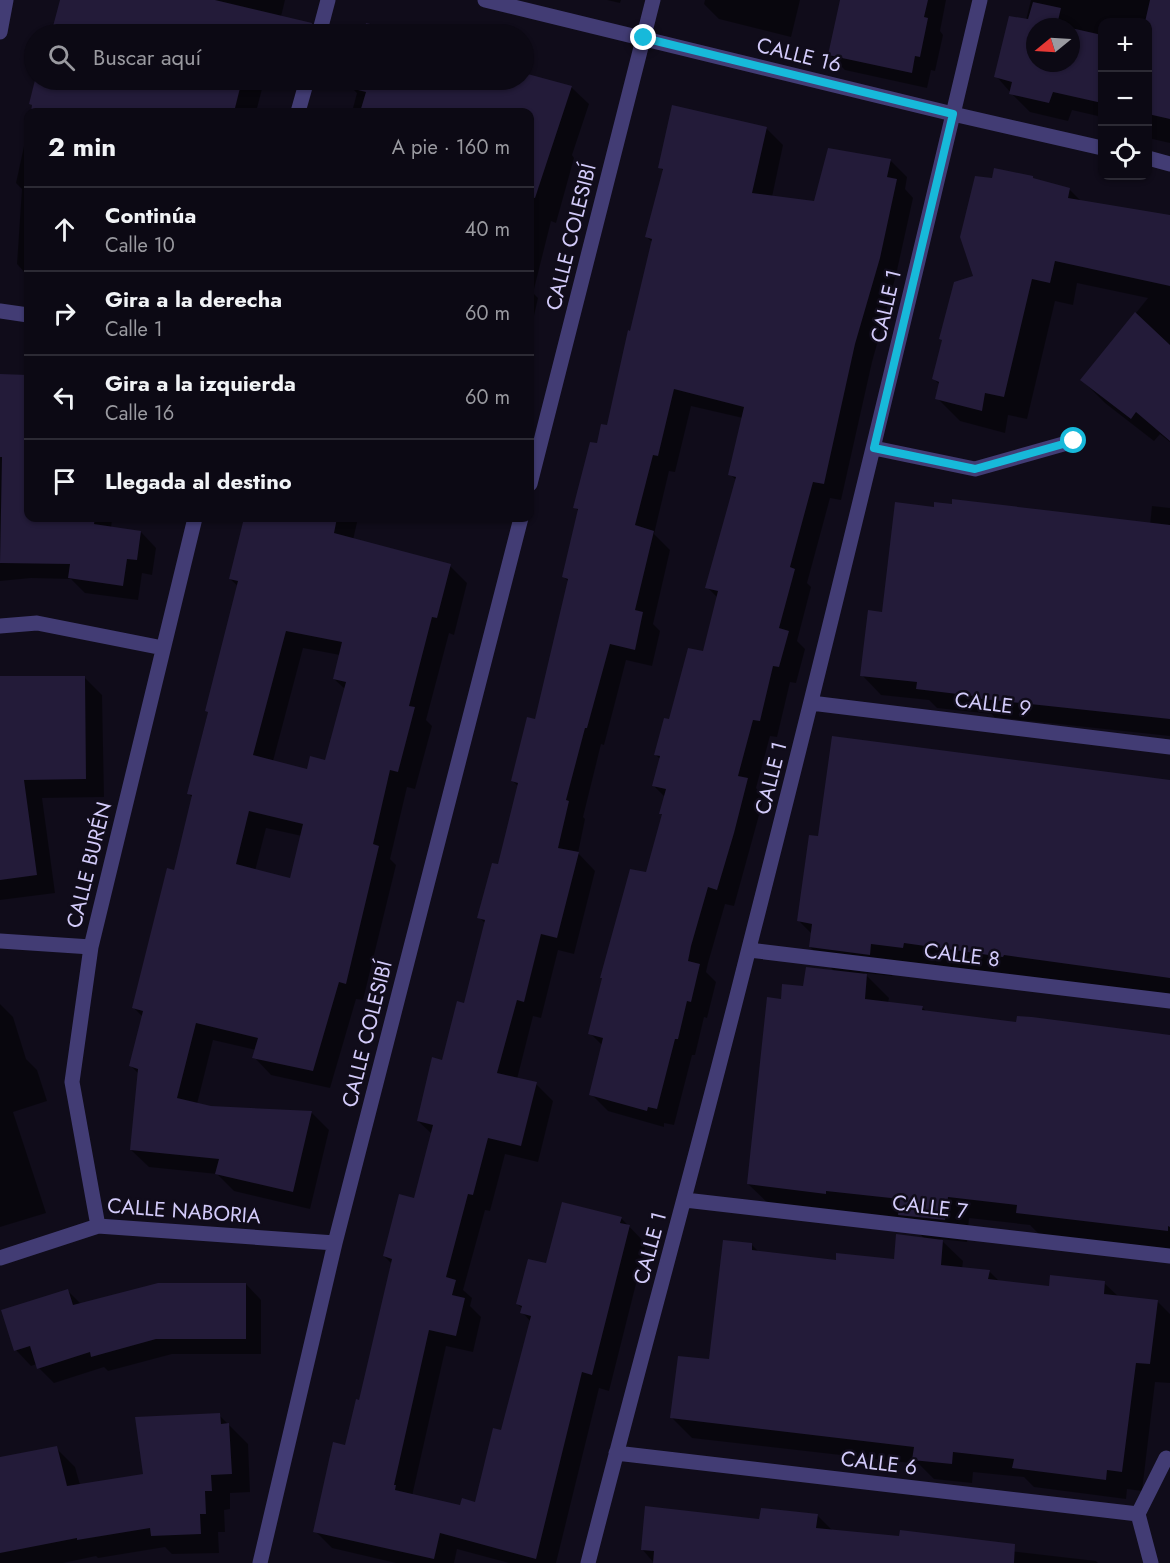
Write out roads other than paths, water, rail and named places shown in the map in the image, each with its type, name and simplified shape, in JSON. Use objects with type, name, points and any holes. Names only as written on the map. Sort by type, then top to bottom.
[{"type":"street","points":[[0,32],[6,0]]},
{"type":"street","points":[[322,24],[328,0]]},
{"type":"street","name":"CALLE 16","points":[[485,0],[1098,147]]},
{"type":"street","name":"CALLE COLESIBÍ","points":[[534,468],[653,0]]},
{"type":"street","name":"CALLE 1","points":[[588,1563],[685,1200],[811,703],[980,0]]},
{"type":"street","points":[[299,108],[304,90]]},
{"type":"street","points":[[1152,159],[1170,164]]},
{"type":"street","points":[[0,311],[24,314]]},
{"type":"street","points":[[874,448],[975,469],[1074,441]]},
{"type":"street","name":"CALLE BURÉN","points":[[98,1226],[72,1082],[91,947],[194,522]]},
{"type":"street","name":"CALLE COLESIBÍ","points":[[260,1563],[335,1243],[520,522]]},
{"type":"street","points":[[0,626],[37,623],[163,648]]},
{"type":"street","name":"CALLE 9","points":[[811,703],[1170,747]]},
{"type":"street","points":[[0,941],[91,947]]},
{"type":"street","name":"CALLE 8","points":[[749,950],[1170,1002]]},
{"type":"street","name":"CALLE 7","points":[[685,1200],[1170,1256]]},
{"type":"street","name":"CALLE NABORIA","points":[[0,1258],[98,1226],[335,1243]]},
{"type":"street","name":"CALLE 6","points":[[616,1453],[1138,1514]]},
{"type":"street","points":[[1151,1563],[1138,1514],[1166,1458]]}]
